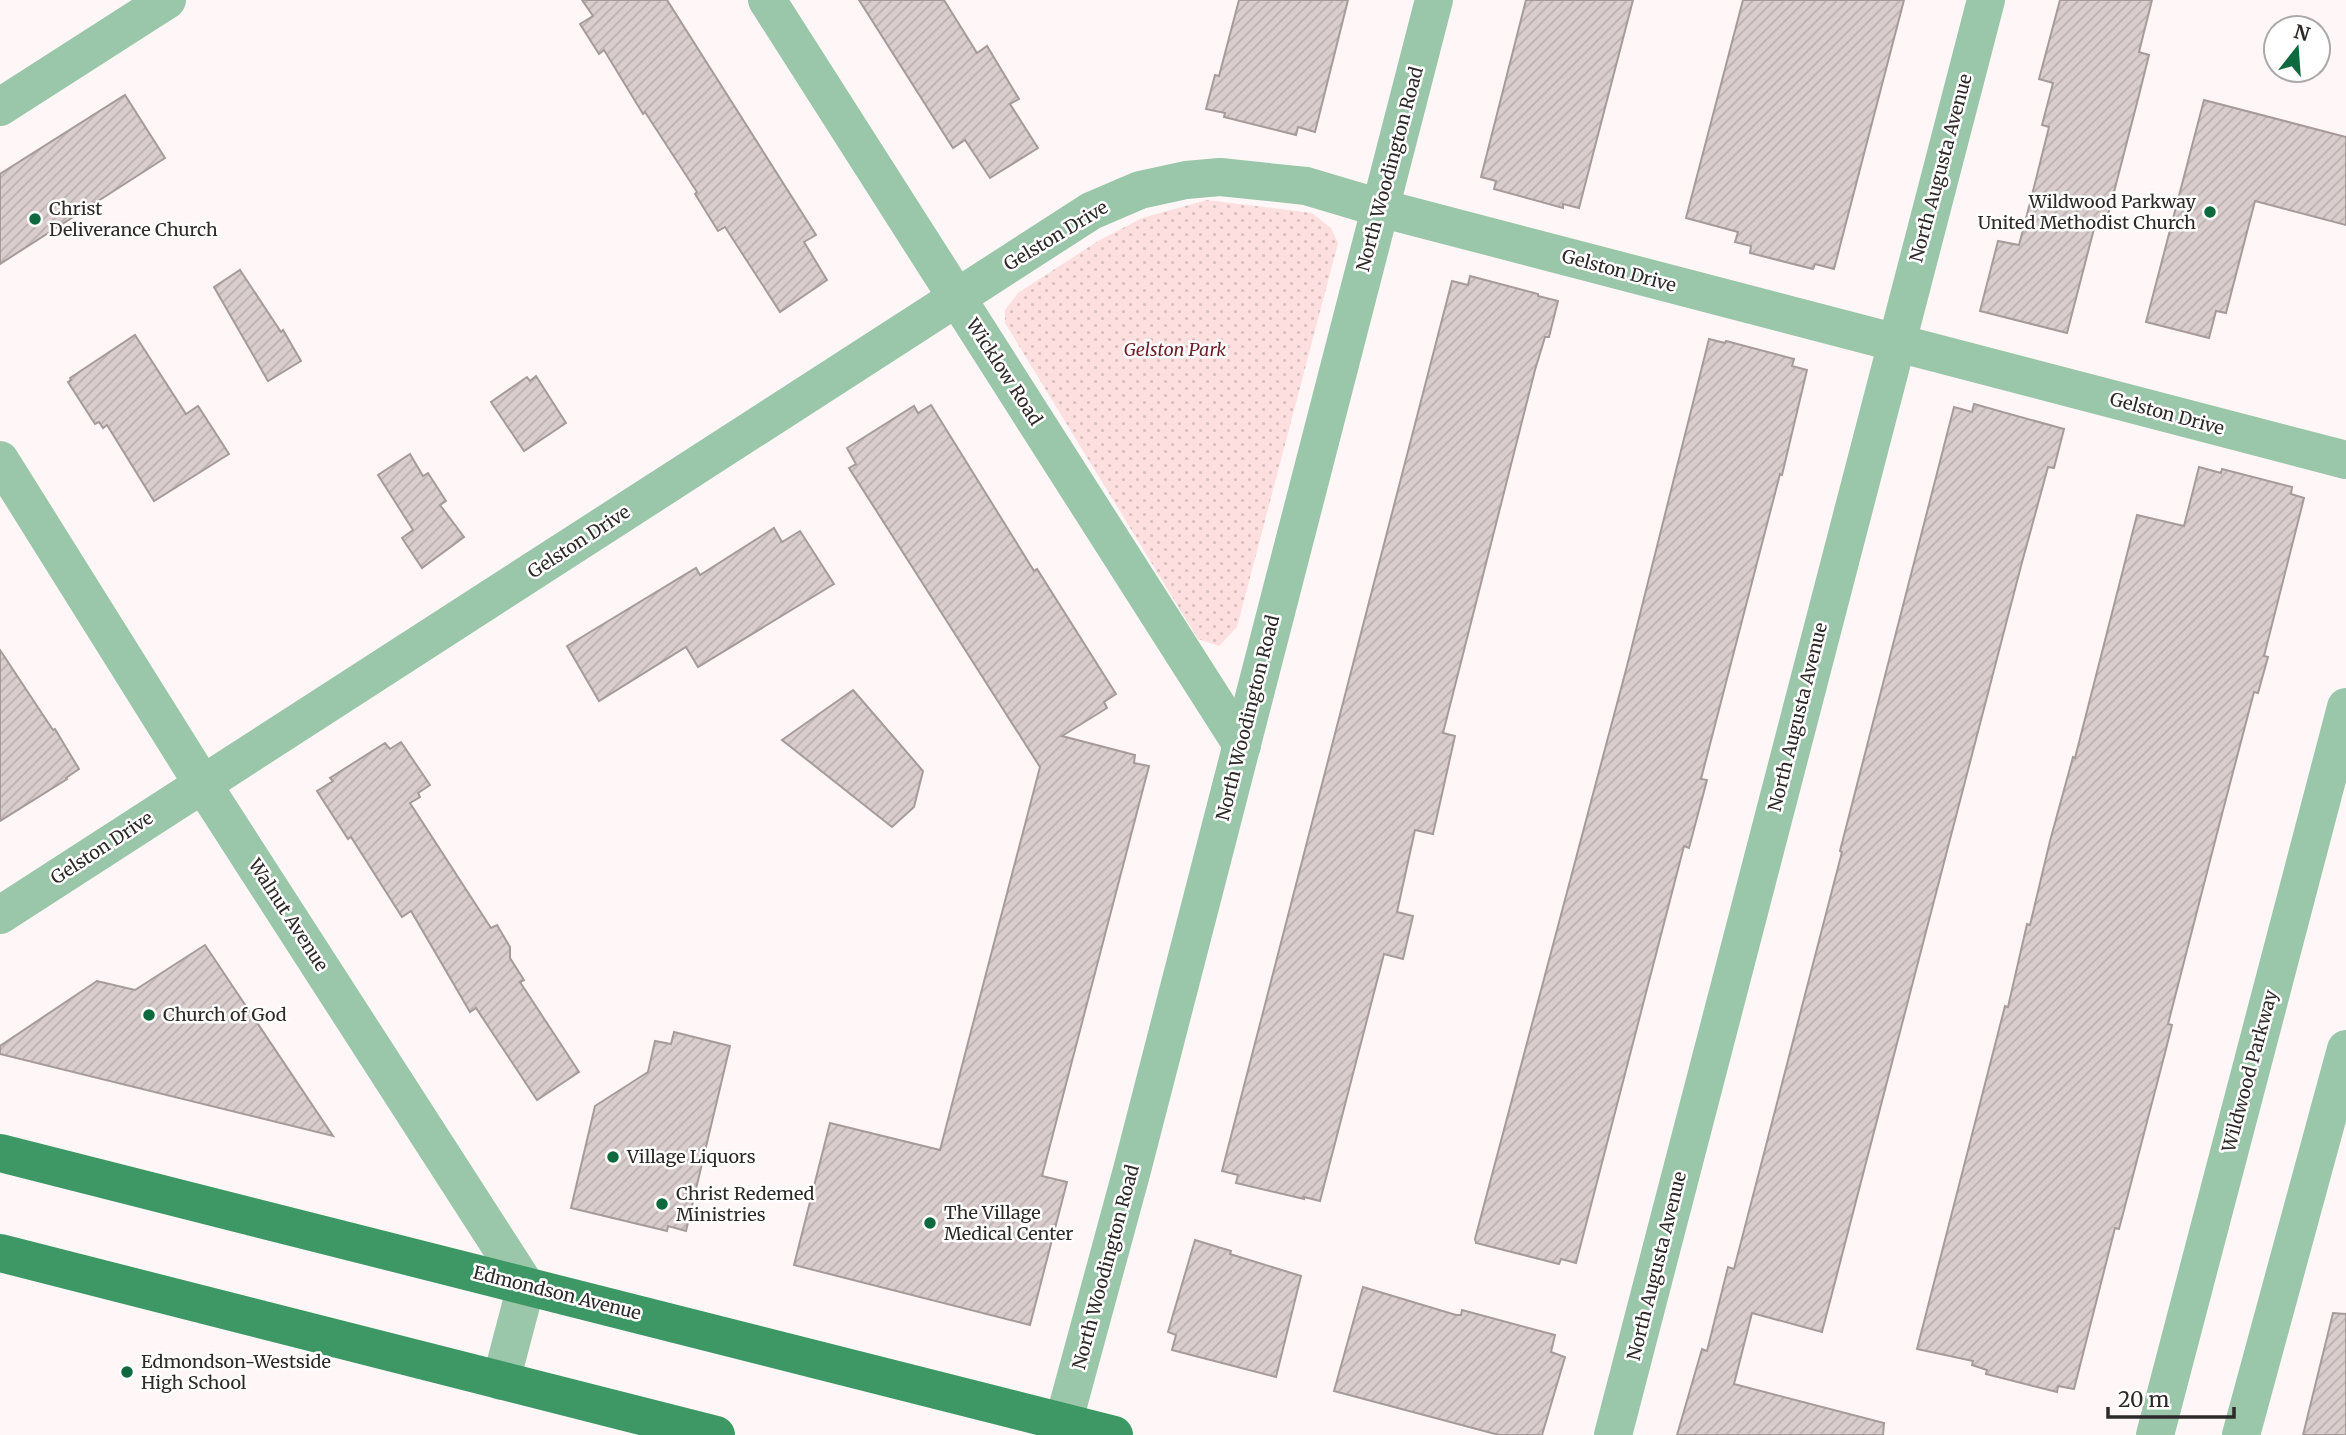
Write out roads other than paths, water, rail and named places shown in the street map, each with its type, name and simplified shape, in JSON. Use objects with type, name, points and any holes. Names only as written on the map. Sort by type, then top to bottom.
[{"type":"main road","name":"Edmondson Avenue","points":[[0,1153],[526,1286],[1062,1429],[1114,1435]]},
{"type":"main road","points":[[0,1253],[716,1435]]},
{"type":"street","points":[[0,107],[167,0]]},
{"type":"street","name":"Wicklow Road","points":[[766,0],[1242,745]]},
{"type":"street","name":"North Woodington Road","points":[[1062,1429],[1132,1170],[1434,0]]},
{"type":"street","name":"North Augusta Avenue","points":[[1614,1435],[1986,0]]},
{"type":"street","name":"Gelston Drive","points":[[0,915],[1091,211],[1140,190],[1175,183],[1220,177],[1261,179],[1306,186],[1380,208],[2346,460]]},
{"type":"street","name":"Walnut Avenue","points":[[0,460],[202,783],[526,1286]]},
{"type":"street","name":"Wildwood Parkway","points":[[2155,1435],[2346,706]]},
{"type":"street","points":[[2241,1435],[2346,1049]]},
{"type":"street","points":[[502,1381],[526,1286]]},
{"type":"place","name":"Wildwood Parkway United Methodist Church","points":[[2210,212]]},
{"type":"place","name":"Christ Deliverance Church","points":[[35,219]]},
{"type":"place","name":"Church of God","points":[[149,1015]]},
{"type":"place","name":"Village Liquors","points":[[613,1157]]},
{"type":"place","name":"Christ Redemed Ministries","points":[[662,1204]]},
{"type":"place","name":"The Village Medical Center","points":[[930,1223]]},
{"type":"place","name":"Edmondson-Westside High School","points":[[127,1372]]},
{"type":"park label","name":"Gelston Park","points":[[1175,350]]}]
